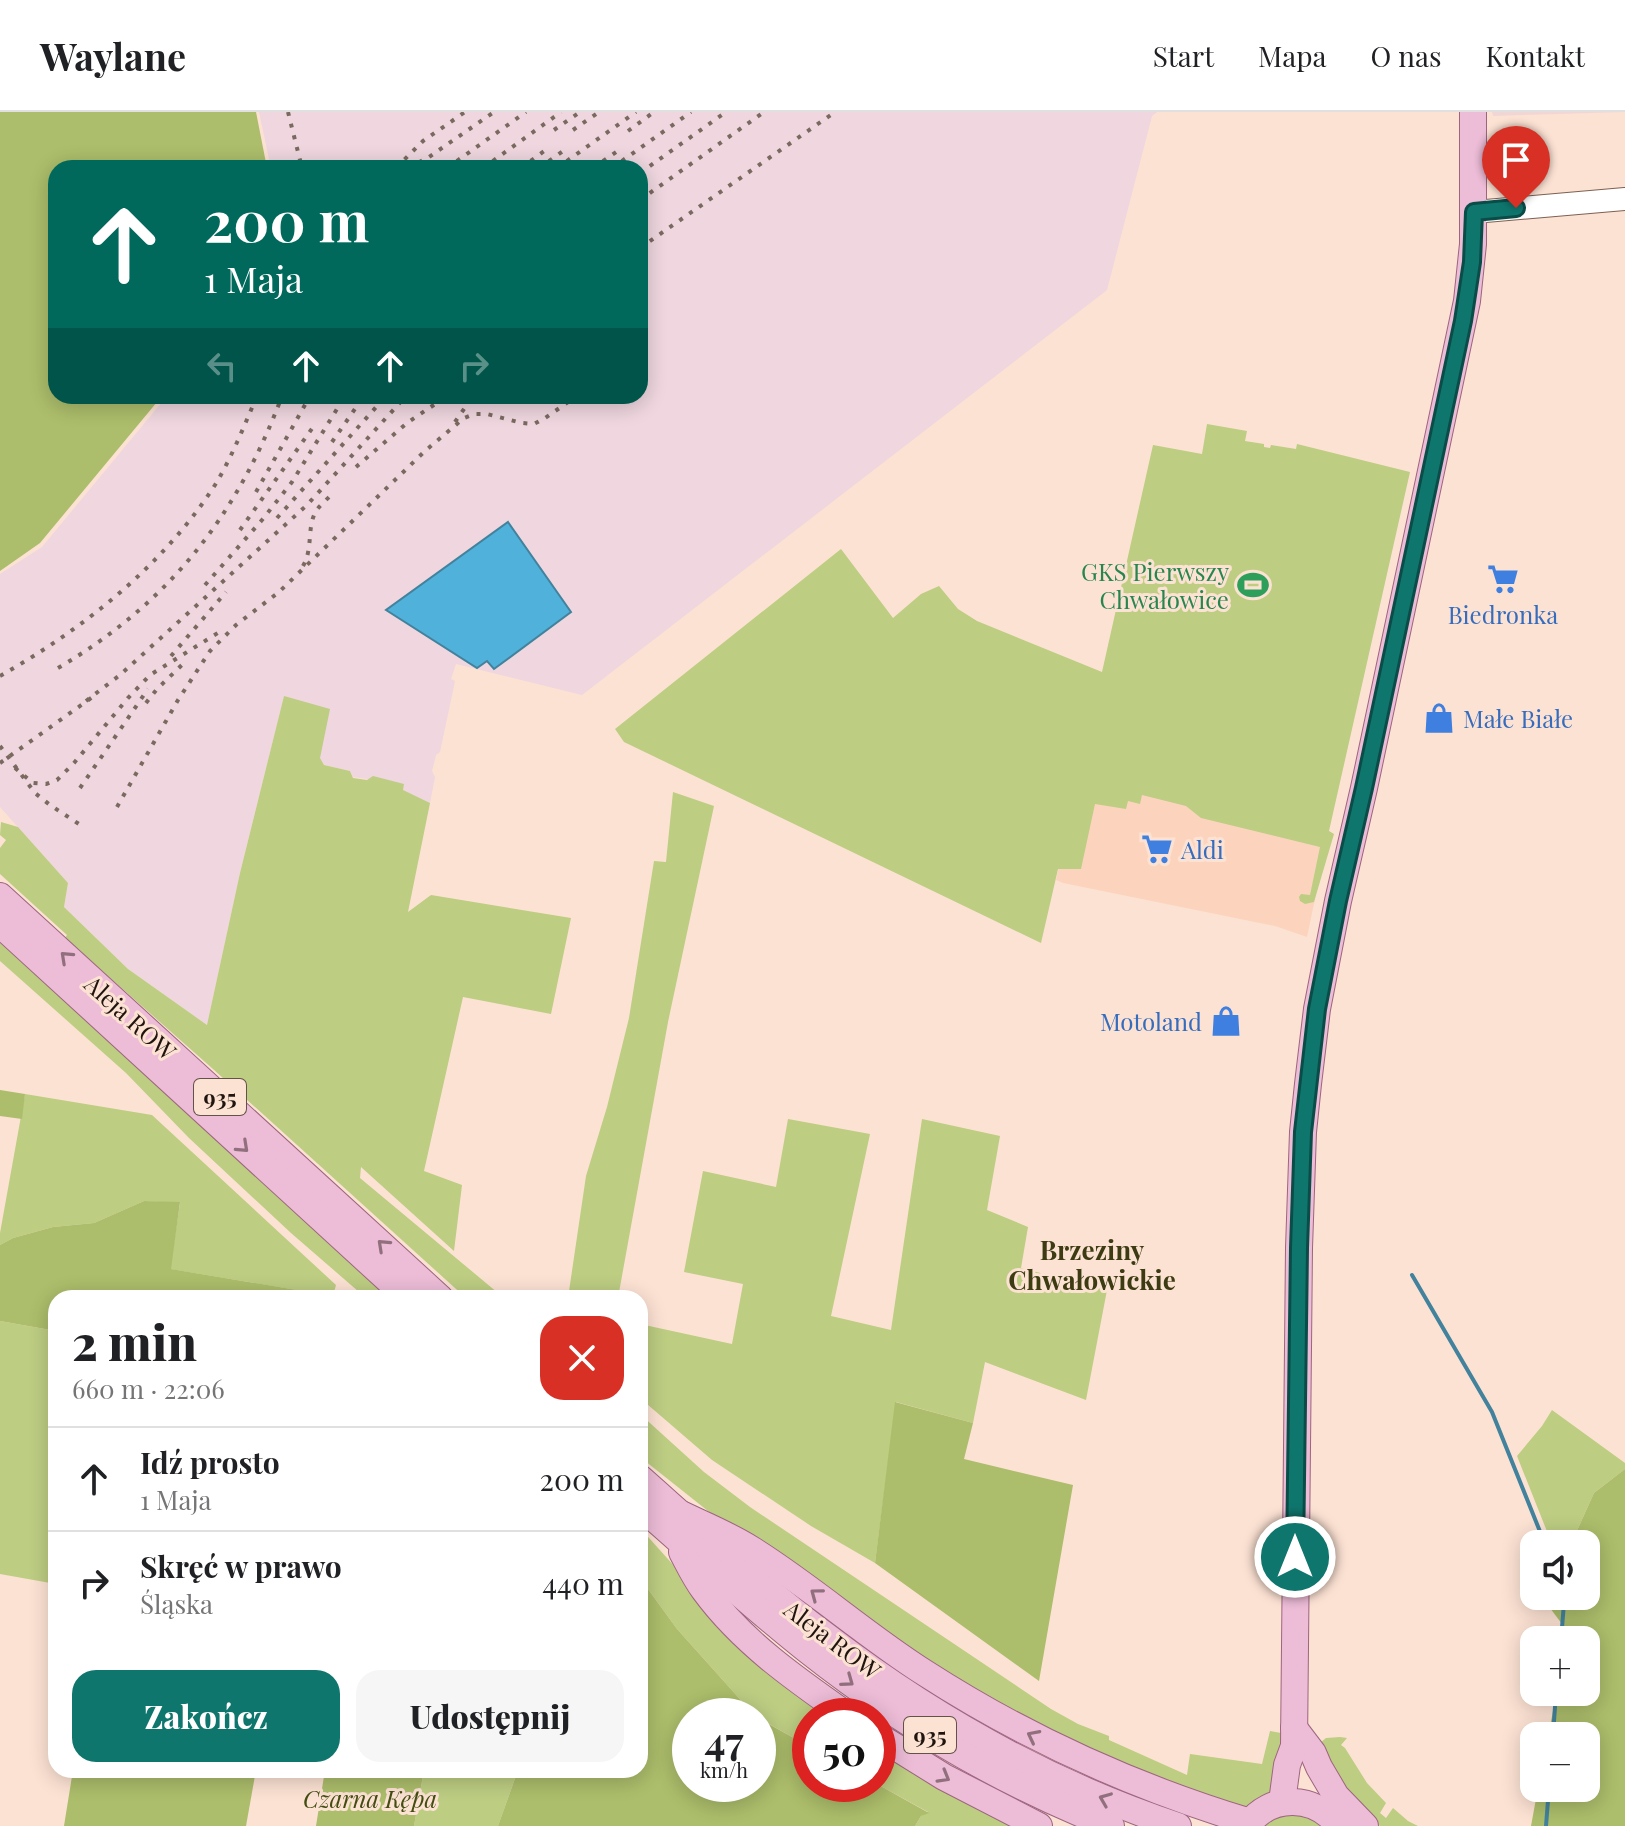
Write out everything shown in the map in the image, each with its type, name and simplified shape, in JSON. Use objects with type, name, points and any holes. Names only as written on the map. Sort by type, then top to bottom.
[{"type":"main road","points":[[1294,1802],[1301,1765],[1294,1737],[1303,1132],[1317,1009],[1336,912],[1465,310],[1472,262],[1473,112]]},
{"type":"main road","name":"Aleja ROW","points":[[0,896],[431,1290]]},
{"type":"main road","name":"Aleja ROW","points":[[0,924],[399,1290]]},
{"type":"main road","name":"Aleja ROW","points":[[648,1488],[676,1524],[788,1635],[830,1668],[955,1750],[1070,1809],[1111,1826]]},
{"type":"main road","name":"Aleja ROW","points":[[648,1510],[676,1524],[863,1664],[926,1706],[1051,1775],[1178,1826]]},
{"type":"main road","points":[[676,1524],[702,1589],[737,1629],[784,1671],[822,1698]]},
{"type":"main road","points":[[676,1524],[749,1548],[902,1658],[954,1691],[1021,1730],[1084,1760],[1248,1824],[1268,1808],[1294,1802],[1326,1812],[1339,1826]]},
{"type":"main road","points":[[1294,1737],[1313,1753],[1322,1775],[1336,1796],[1365,1826]]},
{"type":"main road","points":[[896,1747],[944,1777],[1039,1826]]},
{"type":"street","points":[[1474,212],[1625,199]]},
{"type":"shaded area","points":[[259,112],[1157,112],[1152,116],[1107,290],[582,695],[456,664],[440,752],[436,755],[432,771],[435,777],[430,803],[402,790],[404,784],[353,777],[350,771],[324,765],[284,696],[240,873],[207,1025],[128,969],[64,907],[68,883],[0,807],[0,574],[42,547],[160,404],[648,404],[648,160],[269,160]]},
{"type":"shaded area","points":[[1492,112],[1625,112],[1493,116]]},
{"type":"shaded area","points":[[1080,771],[1329,832],[1307,937],[1275,926],[1056,880]]},
{"type":"green space","points":[[0,112],[256,112],[265,160],[48,160],[48,404],[155,404],[40,543],[0,571]]},
{"type":"green space","points":[[1207,424],[1247,431],[1245,441],[1264,444],[1264,447],[1270,448],[1271,445],[1296,449],[1297,444],[1410,472],[1329,831],[1334,834],[1314,902],[1305,904],[1299,897],[1301,894],[1310,895],[1320,847],[1201,818],[1186,806],[1142,795],[1140,804],[1128,801],[1126,809],[1095,804],[1081,869],[1058,869],[1041,943],[624,742],[615,729],[841,549],[893,618],[921,594],[939,586],[958,609],[977,621],[1102,672],[1153,445],[1202,454]]},
{"type":"green space","points":[[284,696],[330,709],[320,758],[324,765],[350,771],[353,778],[367,780],[373,776],[404,784],[403,790],[430,803],[408,912],[431,895],[571,918],[551,1014],[463,997],[424,1171],[462,1185],[454,1251],[361,1167],[360,1178],[494,1290],[457,1290],[65,938],[67,935],[0,874],[0,848],[6,840],[0,835],[1,822],[18,827],[68,883],[64,907],[128,969],[207,1025],[240,873]]},
{"type":"green space","points":[[673,792],[714,806],[668,1022],[619,1290],[569,1290],[586,1176],[629,1018],[654,861],[666,862]]},
{"type":"green space","points":[[0,940],[385,1290],[357,1290],[189,1138],[126,1073],[0,961]]},
{"type":"green space","points":[[0,1090],[25,1094],[22,1119],[0,1116]]},
{"type":"green space","points":[[25,1094],[152,1115],[336,1285],[335,1290],[297,1290],[170,1269],[180,1203],[144,1201],[94,1223],[53,1227],[13,1238],[0,1245]]},
{"type":"green space","points":[[788,1119],[870,1134],[831,1316],[891,1330],[922,1119],[1000,1136],[987,1210],[1028,1227],[1021,1268],[1107,1290],[1086,1400],[985,1362],[973,1423],[896,1402],[875,1563],[811,1526],[712,1460],[648,1405],[648,1326],[732,1344],[743,1284],[684,1272],[703,1171],[776,1187]]},
{"type":"green space","points":[[144,1201],[180,1202],[171,1269],[297,1290],[48,1290],[48,1330],[0,1321],[0,1245],[13,1238],[53,1227],[94,1223]]},
{"type":"green space","points":[[0,1321],[48,1330],[48,1583],[0,1574]]},
{"type":"green space","points":[[895,1402],[973,1423],[964,1459],[1073,1485],[1039,1681],[875,1563]]},
{"type":"green space","points":[[1552,1410],[1625,1463],[1625,1469],[1594,1493],[1577,1530],[1546,1530],[1517,1456]]},
{"type":"green space","points":[[648,1421],[704,1472],[750,1507],[1051,1709],[1109,1736],[1109,1740],[1187,1775],[1190,1754],[1262,1764],[1270,1731],[1281,1733],[1285,1739],[1279,1787],[1251,1809],[1170,1788],[975,1695],[708,1511],[648,1463]]},
{"type":"green space","points":[[1625,1469],[1625,1826],[1531,1826],[1535,1802],[1600,1802],[1600,1722],[1551,1722],[1554,1706],[1600,1706],[1600,1626],[1564,1626],[1552,1610],[1600,1610],[1600,1530],[1577,1530],[1594,1493]]},
{"type":"green space","points":[[648,1537],[676,1568],[817,1698],[792,1698],[792,1737],[776,1728],[776,1698],[739,1698],[677,1629],[648,1589]]},
{"type":"green space","name":"Czarna Kępa","points":[[648,1589],[677,1629],[739,1698],[672,1698],[672,1802],[776,1802],[776,1728],[792,1737],[792,1802],[896,1802],[896,1795],[929,1813],[921,1816],[915,1826],[498,1826],[515,1778],[648,1778]]},
{"type":"green space","points":[[1326,1738],[1347,1738],[1341,1745],[1367,1783],[1386,1803],[1380,1813],[1386,1818],[1393,1808],[1418,1826],[1380,1826],[1363,1813],[1320,1743]]},
{"type":"green space","points":[[896,1755],[1022,1826],[915,1826],[921,1816],[928,1812],[896,1794]]},
{"type":"green space","points":[[72,1778],[255,1778],[246,1826],[64,1826]]},
{"type":"green space","name":"Czarna Kępa","points":[[324,1778],[423,1778],[414,1826],[316,1826]]},
{"type":"green space","points":[[423,1778],[515,1778],[498,1826],[414,1826]]},
{"type":"green space","points":[[1289,1810],[1328,1826],[1259,1826]]},
{"type":"water","points":[[508,522],[571,612],[494,669],[487,661],[477,668],[386,610]]},
{"type":"waterway","points":[[1412,1275],[1492,1412],[1539,1530]]},
{"type":"waterway","points":[[1562,1626],[1563,1610]]},
{"type":"waterway","points":[[1554,1722],[1555,1706]]},
{"type":"waterway","points":[[1546,1826],[1548,1802]]},
{"type":"railway","points":[[288,112],[300,160]]},
{"type":"railway","points":[[404,160],[423,141],[465,112]]},
{"type":"railway","points":[[423,160],[494,112]]},
{"type":"railway","points":[[458,160],[526,112]]},
{"type":"railway","points":[[494,160],[561,112]]},
{"type":"railway","points":[[554,130],[580,112]]},
{"type":"railway","points":[[573,130],[599,112]]},
{"type":"railway","points":[[568,160],[636,112]]},
{"type":"railway","points":[[628,131],[654,112]]},
{"type":"railway","points":[[623,160],[691,112]]},
{"type":"railway","points":[[648,167],[726,112]]},
{"type":"railway","points":[[648,194],[764,112]]},
{"type":"railway","points":[[648,242],[835,112]]},
{"type":"railway","points":[[532,160],[547,149]]},
{"type":"railway","points":[[550,160],[566,149]]},
{"type":"railway","points":[[605,160],[619,150]]},
{"type":"railway","points":[[0,676],[61,638],[146,569],[194,515],[215,485],[253,404]]},
{"type":"railway","points":[[58,668],[134,615],[195,553],[244,480],[279,404]]},
{"type":"railway","points":[[256,492],[306,404]]},
{"type":"railway","points":[[205,585],[292,482],[340,404]]},
{"type":"railway","points":[[332,442],[358,404]]},
{"type":"railway","points":[[277,518],[379,404]]},
{"type":"railway","points":[[86,701],[120,675],[307,505],[399,404]]},
{"type":"railway","points":[[356,467],[407,423],[435,404]]},
{"type":"railway","points":[[455,422],[467,404]]},
{"type":"railway","points":[[117,807],[210,651],[236,625],[279,592],[425,451],[464,418],[474,414],[534,424],[565,404]]},
{"type":"railway","points":[[240,530],[316,423]]},
{"type":"railway","points":[[303,566],[313,519],[329,497]]},
{"type":"railway","points":[[171,656],[226,592]]},
{"type":"railway","points":[[15,768],[33,783],[46,784],[57,780],[150,675],[221,631]]},
{"type":"railway","points":[[146,703],[187,660]]},
{"type":"railway","points":[[80,788],[148,689]]},
{"type":"railway","points":[[0,763],[94,696]]},
{"type":"railway","points":[[0,746],[35,793],[82,826]]},
{"type":"place","name":"Biedronka","points":[[1503,579]]},
{"type":"place","name":"GKS Pierwszy Chwałowice","points":[[1253,585]]},
{"type":"place","name":"Małe Białe","points":[[1439,718]]},
{"type":"place","name":"Aldi","points":[[1157,849]]},
{"type":"place","name":"Motoland","points":[[1226,1021]]},
{"type":"district","name":"Brzeziny Chwałowickie","points":[[1092,1264]]},
{"type":"route","points":[[1295,1557],[1303,1132],[1317,1009],[1463,321],[1472,262],[1474,212],[1516,208]]}]
